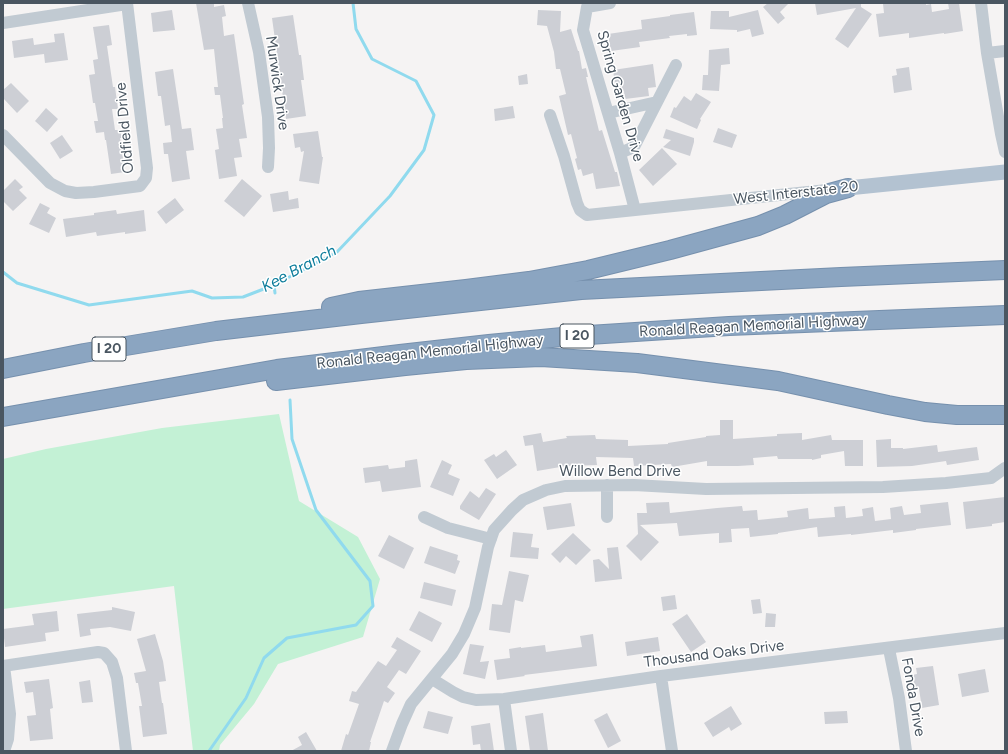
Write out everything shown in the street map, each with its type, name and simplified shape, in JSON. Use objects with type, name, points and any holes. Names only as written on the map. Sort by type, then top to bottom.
[{"type":"highway","points":[[216,331],[360,301],[521,282],[588,270],[758,226],[785,215],[826,194],[848,188]]},
{"type":"highway","name":"I 20","points":[[3,369],[84,353],[216,331],[581,290],[1005,270]]},
{"type":"highway","name":"Ronald Reagan Memorial Highway","points":[[3,417],[277,369],[422,351],[573,336],[729,326],[1005,315]]},
{"type":"highway","points":[[152,392],[295,380],[466,360],[541,358],[637,364],[778,381],[925,412],[957,415],[1005,415]]},
{"type":"highway","points":[[3,429],[108,399]]},
{"type":"main road","name":"West Interstate 20","points":[[848,188],[1005,172]]},
{"type":"street","points":[[3,23],[127,3]]},
{"type":"street","name":"Oldfield Drive","points":[[3,135],[50,183],[65,191],[76,193],[94,192],[140,186],[146,178],[147,168],[127,3]]},
{"type":"street","name":"Murwick Drive","points":[[248,3],[259,52],[268,117],[268,167]]},
{"type":"street","points":[[981,3],[987,53],[1005,152]]},
{"type":"street","name":"Spring Garden Drive","points":[[606,4],[587,8],[583,30],[620,153],[635,210]]},
{"type":"street","points":[[987,53],[1005,51]]},
{"type":"street","points":[[620,153],[634,147],[676,65]]},
{"type":"street","points":[[608,113],[657,102]]},
{"type":"street","name":"West Interstate 20","points":[[550,115],[564,156],[577,203],[580,210],[588,215],[848,188]]},
{"type":"street","name":"Willow Bend Drive","points":[[392,751],[411,704],[452,654],[464,634],[475,608],[488,547],[494,530],[523,500],[546,490],[565,486],[634,485],[706,489],[883,487],[946,483],[991,478],[1005,468]]},
{"type":"street","points":[[607,486],[607,517]]},
{"type":"street","points":[[424,517],[448,528],[491,539]]},
{"type":"street","name":"Thousand Oaks Drive","points":[[432,678],[463,697],[476,700],[504,700],[661,676],[1005,633]]},
{"type":"street","name":"Fonda Drive","points":[[889,648],[899,698],[906,751]]},
{"type":"street","points":[[4,751],[8,739],[10,714],[4,666],[98,652],[104,653],[108,656],[112,662],[117,678],[126,751]]},
{"type":"street","points":[[661,676],[672,751]]},
{"type":"street","points":[[504,700],[511,751]]},
{"type":"green space","points":[[279,414],[299,501],[358,537],[380,579],[363,637],[278,664],[254,704],[220,745],[219,751],[193,751],[174,586],[3,609],[3,459],[46,449],[162,428]]},
{"type":"building","points":[[196,3],[214,3],[214,7],[224,5],[226,16],[222,17],[224,36],[234,34],[244,104],[242,105],[247,138],[239,139],[242,157],[234,158],[237,176],[219,179],[215,150],[219,149],[216,129],[223,128],[223,118],[220,95],[215,95],[214,87],[218,87],[214,49],[204,50]]},
{"type":"building","points":[[768,3],[789,3],[780,12],[785,18],[778,24],[763,7]]},
{"type":"building","points":[[815,3],[861,3],[861,7],[872,14],[848,48],[835,39],[856,8],[817,15]]},
{"type":"building","points":[[948,3],[959,3],[963,31],[909,38],[909,33],[879,37],[876,14],[884,13],[883,4],[931,4],[932,12],[949,9]]},
{"type":"building","points":[[172,10],[175,30],[153,32],[151,13]]},
{"type":"building","points":[[538,10],[561,11],[560,32],[571,29],[579,51],[582,69],[586,68],[588,77],[586,77],[599,131],[602,130],[615,172],[617,172],[620,186],[596,189],[593,173],[583,176],[581,169],[578,170],[575,159],[577,158],[571,134],[568,135],[559,96],[566,94],[560,69],[556,69],[554,52],[547,26],[537,25]]},
{"type":"building","points":[[758,10],[764,34],[752,37],[750,29],[737,32],[737,30],[710,29],[711,11],[729,11],[729,17]]},
{"type":"building","points":[[694,12],[697,35],[687,36],[687,34],[669,36],[670,38],[639,42],[640,47],[611,51],[608,34],[642,29],[641,20]]},
{"type":"building","points":[[293,15],[299,55],[301,55],[304,80],[301,80],[306,116],[286,119],[272,18]]},
{"type":"building","points":[[109,25],[112,45],[107,46],[118,109],[112,109],[115,130],[120,130],[122,138],[120,138],[125,172],[111,174],[104,132],[96,133],[94,121],[98,121],[95,103],[93,103],[89,75],[95,74],[93,60],[98,59],[93,27]]},
{"type":"building","points":[[64,33],[68,60],[45,63],[44,54],[14,58],[12,41],[33,38],[34,45],[55,42],[54,34]]},
{"type":"building","points":[[729,48],[730,64],[721,65],[719,91],[702,90],[703,75],[708,75],[709,50]]},
{"type":"building","points":[[653,64],[656,87],[648,88],[649,96],[625,99],[624,91],[616,92],[613,70]]},
{"type":"building","points":[[909,67],[912,90],[894,93],[892,76],[897,75],[896,69]]},
{"type":"building","points":[[173,69],[182,129],[191,128],[194,150],[186,151],[190,179],[172,182],[168,154],[164,154],[163,143],[172,142],[170,125],[165,126],[161,96],[158,96],[155,72]]},
{"type":"building","points":[[527,74],[528,84],[519,85],[518,76]]},
{"type":"building","points":[[11,83],[29,101],[17,113],[3,98],[3,90]]},
{"type":"building","points":[[696,93],[711,102],[700,119],[701,120],[697,129],[670,117],[674,107],[676,108],[684,96],[691,101]]},
{"type":"building","points":[[513,106],[515,118],[495,121],[494,109]]},
{"type":"building","points":[[46,108],[58,119],[47,132],[35,121]]},
{"type":"building","points":[[718,128],[737,135],[732,148],[713,142]]},
{"type":"building","points":[[666,129],[694,138],[690,156],[663,147],[671,140],[663,138]]},
{"type":"building","points":[[318,131],[323,157],[319,184],[299,181],[304,151],[301,152],[300,147],[295,148],[293,134]]},
{"type":"building","points":[[62,135],[73,151],[60,159],[50,143]]},
{"type":"building","points":[[662,148],[677,164],[653,186],[639,170]]},
{"type":"building","points":[[15,179],[23,187],[19,190],[27,198],[13,211],[3,201],[3,191]]},
{"type":"building","points":[[242,179],[262,196],[244,217],[224,201]]},
{"type":"building","points":[[288,191],[289,200],[298,198],[299,208],[273,212],[270,194]]},
{"type":"building","points":[[175,198],[184,210],[166,224],[157,212]]},
{"type":"building","points":[[40,203],[50,208],[47,213],[56,218],[49,233],[29,224]]},
{"type":"building","points":[[116,210],[117,214],[144,210],[146,231],[97,236],[96,232],[66,237],[63,219],[94,215],[94,213]]},
{"type":"building","points":[[720,420],[733,420],[733,439],[802,433],[802,440],[831,435],[832,440],[863,440],[863,466],[845,466],[844,451],[821,455],[821,458],[812,460],[778,459],[777,456],[753,458],[754,465],[738,466],[707,466],[707,461],[672,467],[671,464],[634,466],[633,458],[596,457],[597,465],[566,466],[537,471],[533,445],[525,446],[523,436],[541,433],[543,442],[567,438],[566,436],[595,435],[596,439],[628,440],[628,446],[668,444],[706,436],[720,435]]},
{"type":"building","points":[[891,439],[891,448],[903,449],[937,445],[938,452],[977,447],[979,460],[947,465],[946,461],[912,466],[877,467],[876,440]]},
{"type":"building","points":[[506,450],[517,465],[497,479],[484,460],[494,454],[496,457]]},
{"type":"building","points":[[417,459],[421,487],[382,492],[380,481],[365,483],[363,468],[388,465],[389,469],[405,467],[405,461]]},
{"type":"building","points":[[442,460],[452,465],[448,474],[460,479],[453,496],[430,487]]},
{"type":"building","points":[[486,488],[496,494],[479,520],[460,509],[460,506],[470,491],[479,498]]},
{"type":"building","points":[[1005,497],[1005,522],[992,524],[992,526],[966,529],[963,502]]},
{"type":"building","points":[[669,502],[670,513],[742,506],[743,511],[757,510],[758,520],[788,517],[787,511],[808,508],[809,519],[835,517],[834,507],[845,506],[846,518],[863,516],[862,509],[873,507],[875,521],[891,519],[890,508],[902,506],[904,515],[921,513],[920,505],[948,502],[951,525],[893,533],[893,530],[818,537],[817,527],[750,537],[749,528],[731,529],[732,542],[719,543],[719,533],[679,536],[677,523],[640,525],[659,542],[641,561],[626,546],[638,534],[637,513],[647,513],[646,503]]},
{"type":"building","points":[[571,503],[575,526],[547,530],[543,507]]},
{"type":"building","points":[[513,532],[533,534],[531,547],[539,548],[538,559],[510,557]]},
{"type":"building","points":[[573,533],[591,550],[576,565],[566,556],[560,563],[551,554]]},
{"type":"building","points":[[389,535],[414,548],[404,569],[378,556]]},
{"type":"building","points":[[430,546],[458,555],[457,560],[460,561],[455,574],[424,563]]},
{"type":"building","points":[[618,547],[622,579],[595,582],[593,560],[599,559],[609,569],[607,548]]},
{"type":"building","points":[[509,571],[529,575],[523,602],[515,600],[510,633],[489,630],[492,604],[502,605]]},
{"type":"building","points":[[424,582],[456,590],[452,606],[420,598]]},
{"type":"building","points":[[675,595],[677,609],[663,611],[661,597]]},
{"type":"building","points":[[760,599],[762,613],[753,614],[751,600]]},
{"type":"building","points":[[112,607],[135,612],[131,631],[110,627],[90,629],[91,635],[80,637],[77,614],[112,610]]},
{"type":"building","points":[[57,611],[59,631],[45,633],[46,641],[5,647],[3,629],[34,625],[32,614]]},
{"type":"building","points":[[419,611],[442,623],[432,642],[409,630]]},
{"type":"building","points":[[766,613],[776,614],[775,627],[765,627]]},
{"type":"building","points":[[687,614],[706,642],[691,652],[672,624]]},
{"type":"building","points":[[155,634],[163,661],[166,681],[159,682],[167,734],[143,737],[139,706],[142,706],[138,683],[136,683],[134,673],[146,671],[137,639]]},
{"type":"building","points":[[593,634],[597,666],[524,675],[525,676],[497,680],[494,660],[510,658],[509,649],[545,645],[546,652],[582,647],[580,636]]},
{"type":"building","points":[[397,637],[421,651],[406,674],[399,670],[387,687],[395,693],[388,703],[384,701],[370,742],[369,751],[341,751],[346,734],[348,735],[359,704],[349,701],[352,691],[356,692],[378,661],[386,666],[397,650],[391,647]]},
{"type":"building","points":[[658,637],[660,651],[627,656],[625,642]]},
{"type":"building","points":[[470,644],[484,646],[480,662],[489,661],[485,679],[463,674]]},
{"type":"building","points":[[933,666],[939,705],[922,708],[919,689],[915,689],[912,675],[917,674],[916,668]]},
{"type":"building","points":[[985,669],[989,692],[962,697],[958,674]]},
{"type":"building","points":[[49,679],[53,708],[50,709],[53,739],[30,741],[27,716],[36,715],[33,692],[26,693],[24,682]]},
{"type":"building","points":[[90,680],[93,702],[82,703],[79,682]]},
{"type":"building","points":[[731,706],[742,724],[731,731],[729,727],[713,737],[704,723]]},
{"type":"building","points":[[428,711],[453,717],[448,734],[423,728]]},
{"type":"building","points":[[847,711],[848,723],[825,724],[824,712]]},
{"type":"building","points":[[543,713],[548,751],[530,751],[525,716]]},
{"type":"building","points":[[607,713],[621,741],[608,748],[594,720]]},
{"type":"building","points":[[490,723],[494,751],[481,751],[480,744],[473,745],[471,726]]},
{"type":"building","points":[[306,732],[317,751],[291,751],[302,745],[298,737]]},
{"type":"waterway","name":"Kee Branch","points":[[3,272],[17,283],[89,305],[192,291],[212,298],[243,297],[274,285],[337,252],[390,196],[424,150],[434,115],[416,81],[372,59],[356,29],[353,3]]},
{"type":"waterway","name":"Kee Branch","points":[[274,285],[275,293]]},
{"type":"waterway","name":"Kee Branch","points":[[209,751],[246,698],[264,658],[287,638],[356,625],[373,606],[370,581],[316,510],[292,439],[290,400]]}]
